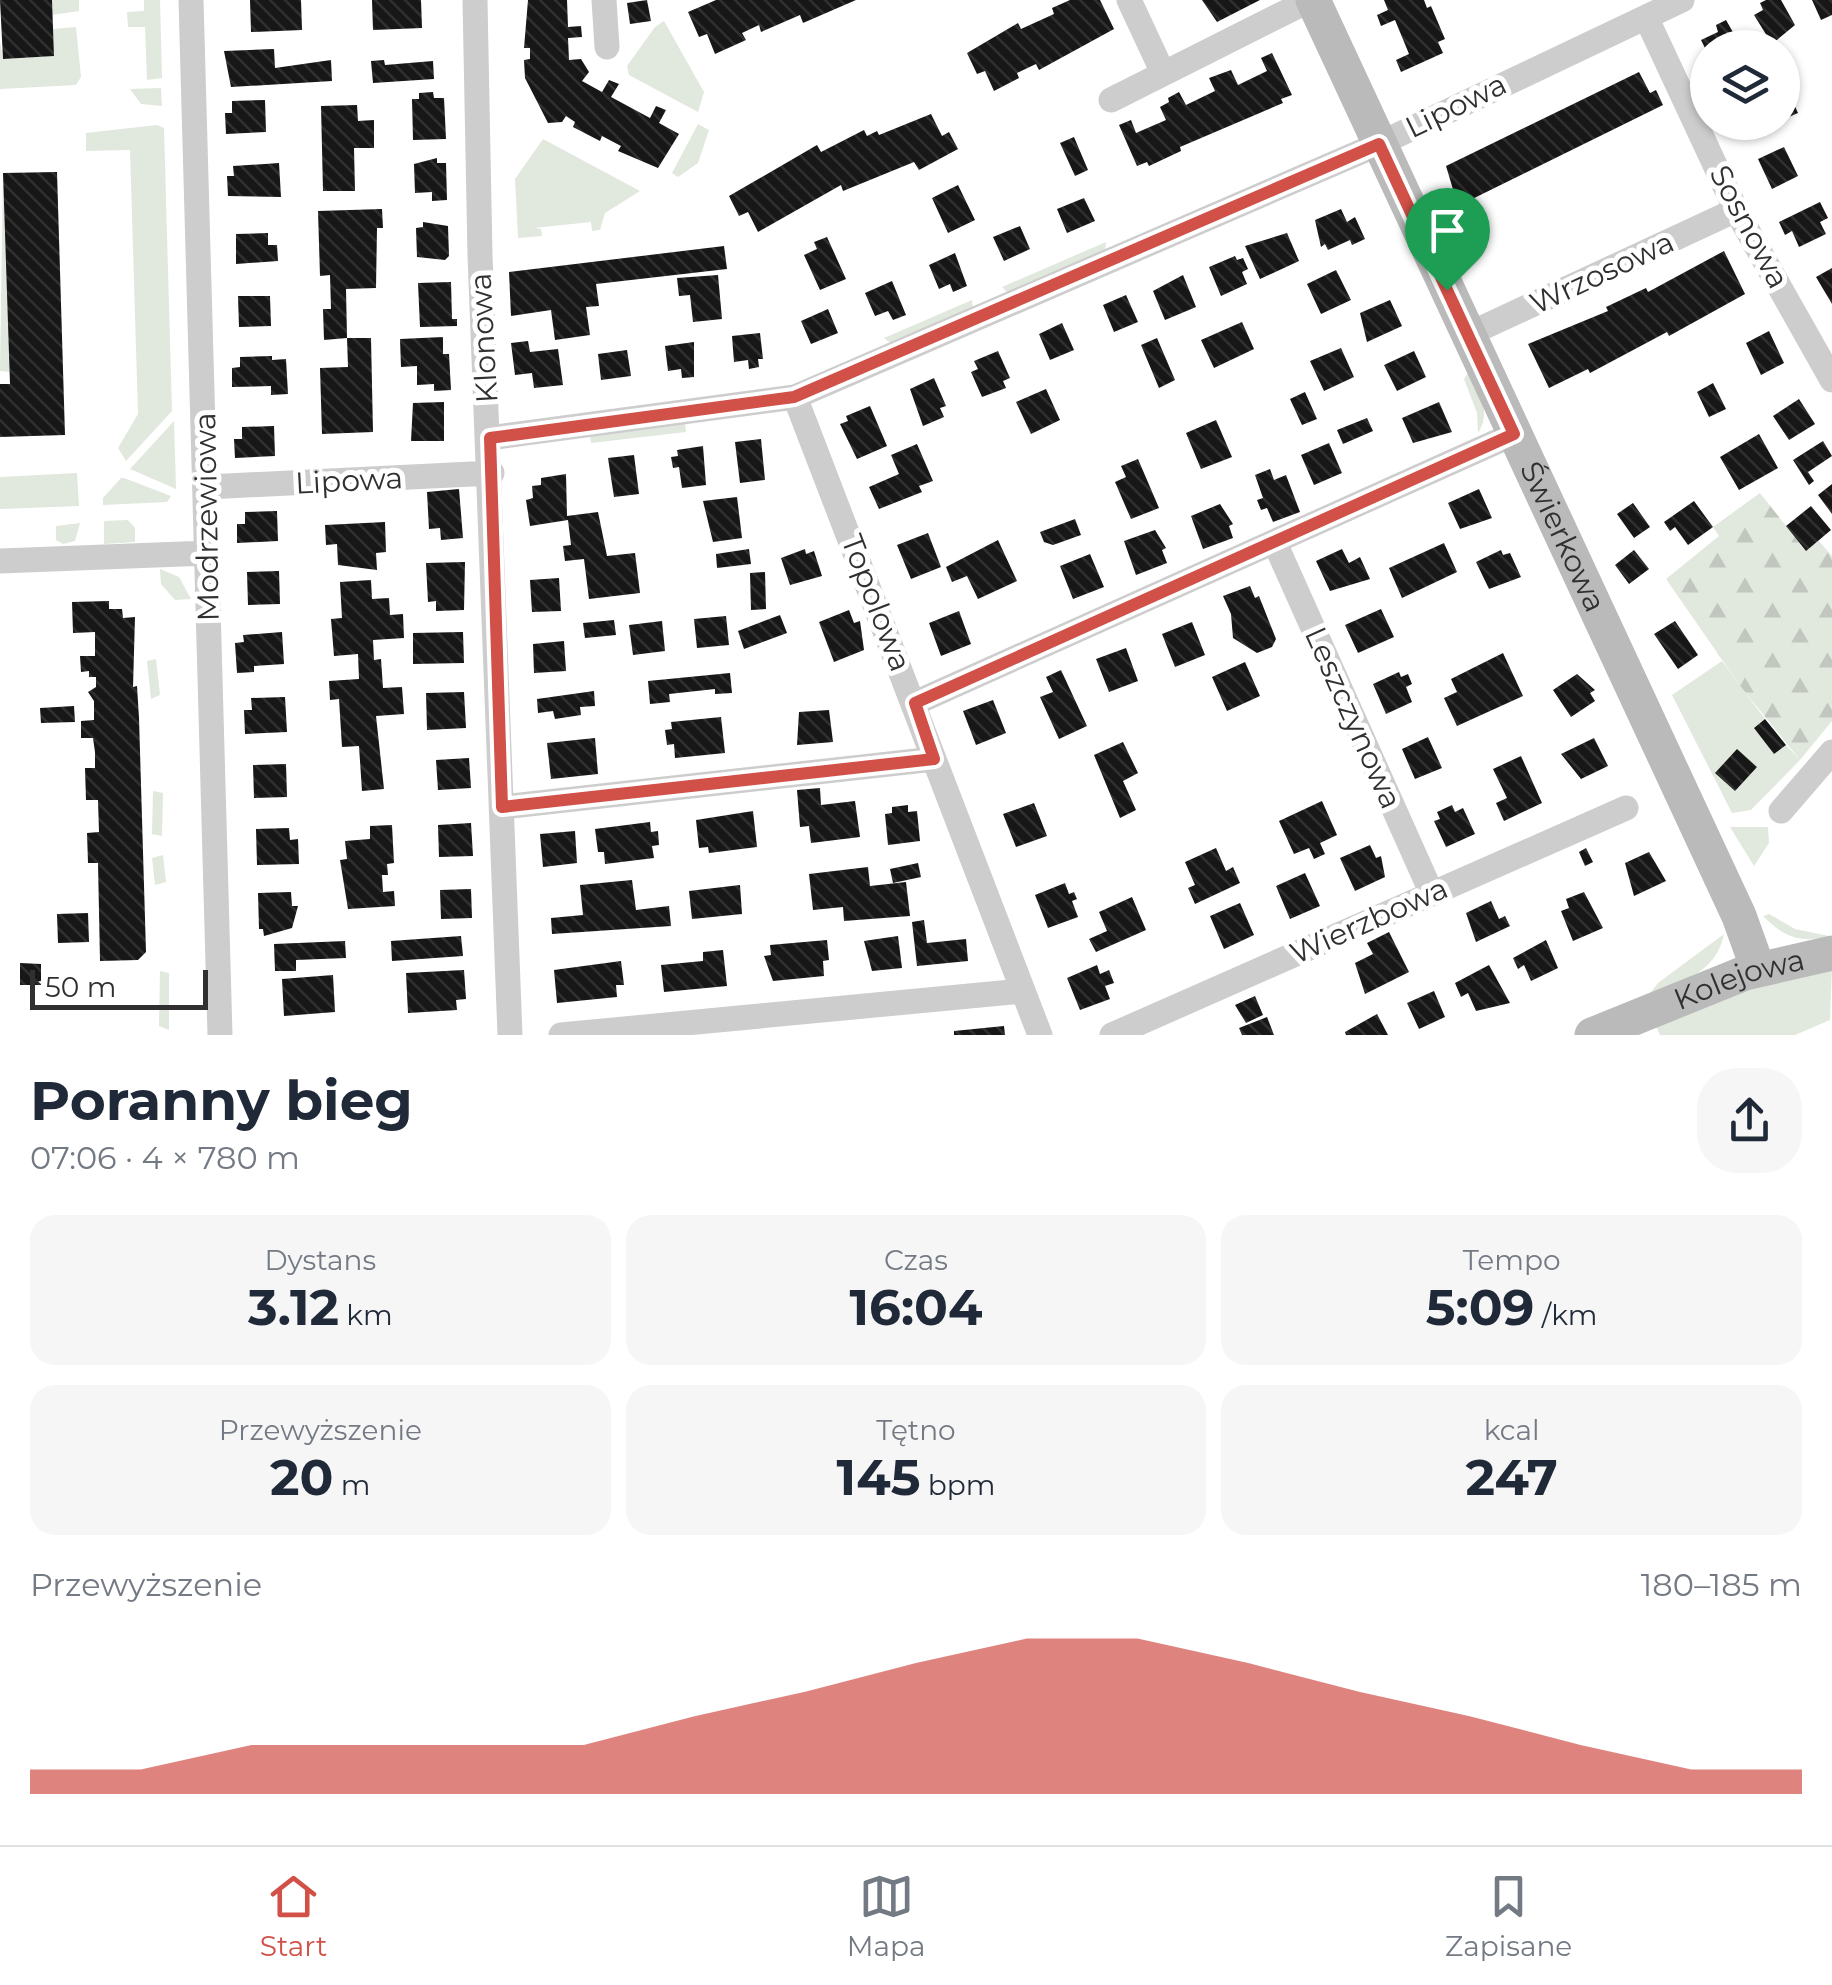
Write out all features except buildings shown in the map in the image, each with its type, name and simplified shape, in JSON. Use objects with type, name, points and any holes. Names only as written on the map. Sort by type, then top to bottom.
[{"type":"street","name":"Modrzewiowa","points":[[191,0],[220,1035]]},
{"type":"street","name":"Klonowa","points":[[476,0],[480,255],[492,473],[510,1035]]},
{"type":"street","points":[[604,0],[607,47]]},
{"type":"street","points":[[1129,0],[1163,74]]},
{"type":"street","points":[[1111,100],[1312,0]]},
{"type":"street","name":"Świerkowa","points":[[1312,0],[1739,916],[1758,968]]},
{"type":"street","name":"Lipowa","points":[[490,438],[794,397],[1379,144],[1682,0]]},
{"type":"street","name":"Sosnowa","points":[[1646,17],[1736,210],[1832,380]]},
{"type":"street","name":"Wrzosowa","points":[[1467,335],[1736,210]]},
{"type":"street","name":"Topolowa","points":[[794,397],[1040,1035]]},
{"type":"street","points":[[915,703],[1514,434]]},
{"type":"street","name":"Lipowa","points":[[207,487],[492,473]]},
{"type":"street","name":"Leszczynowa","points":[[1274,542],[1432,894]]},
{"type":"street","points":[[0,561],[208,553]]},
{"type":"street","points":[[1782,810],[1832,752]]},
{"type":"street","points":[[502,807],[934,759]]},
{"type":"street","name":"Wierzbowa","points":[[1112,1035],[1626,808]]},
{"type":"street","name":"Kolejowa","points":[[1592,1035],[1758,968],[1832,953]]},
{"type":"street","points":[[561,1035],[1022,992]]},
{"type":"green space","points":[[52,0],[79,0],[79,11],[52,15]]},
{"type":"green space","points":[[144,0],[160,0],[162,78],[147,80],[145,27],[128,27],[127,12],[144,11]]},
{"type":"green space","points":[[664,21],[704,92],[698,112],[629,75],[627,66],[655,27]]},
{"type":"green space","points":[[76,27],[81,77],[76,85],[0,89],[0,41],[3,59],[54,56],[53,29]]},
{"type":"green space","points":[[161,88],[162,106],[141,104],[130,89]]},
{"type":"green space","points":[[698,124],[709,130],[698,163],[678,177],[672,173]]},
{"type":"green space","points":[[157,125],[164,128],[172,411],[126,461],[118,448],[138,414],[130,150],[86,151],[86,133]]},
{"type":"green space","points":[[543,139],[640,191],[605,213],[600,230],[592,231],[591,222],[534,228],[541,229],[542,236],[518,238],[515,179]]},
{"type":"green space","points":[[3,173],[10,372],[0,371]]},
{"type":"green space","points":[[1106,242],[1105,252],[1008,293],[1002,287]]},
{"type":"green space","points":[[972,300],[973,309],[891,343],[884,338]]},
{"type":"green space","points":[[1468,373],[1484,410],[1478,433],[1477,413],[1464,379]]},
{"type":"green space","points":[[174,421],[176,489],[130,469]]},
{"type":"green space","points":[[685,423],[686,432],[591,443],[590,436]]},
{"type":"green space","points":[[77,473],[79,506],[0,509],[0,477]]},
{"type":"green space","points":[[121,478],[171,496],[167,502],[103,505],[103,498]]},
{"type":"green space","points":[[1760,493],[1805,550],[1818,540],[1832,556],[1832,721],[1800,760],[1741,687],[1666,579],[1719,536],[1713,527]]},
{"type":"green space","points":[[128,520],[135,528],[135,542],[104,544],[104,521]]},
{"type":"green space","points":[[80,523],[75,541],[63,544],[56,540],[56,526]]},
{"type":"green space","points":[[160,569],[179,577],[191,599],[175,600],[161,584]]},
{"type":"green space","points":[[156,659],[160,695],[151,699],[147,661]]},
{"type":"green space","points":[[1722,661],[1765,719],[1755,727],[1786,745],[1800,760],[1751,810],[1732,813],[1672,695]]},
{"type":"green space","points":[[153,791],[163,793],[162,836],[152,834]]},
{"type":"green space","points":[[1730,827],[1768,827],[1769,843],[1754,866]]},
{"type":"green space","points":[[163,855],[166,882],[155,885],[152,858]]},
{"type":"green space","points":[[1769,914],[1795,929],[1829,936],[1793,937],[1763,916]]},
{"type":"green space","points":[[1724,934],[1720,948],[1705,967],[1648,996],[1658,983]]},
{"type":"green space","points":[[1832,967],[1830,1020],[1795,1035],[1660,1035],[1655,1024],[1728,994]]},
{"type":"green space","points":[[160,971],[169,973],[169,1030],[159,1026]]},
{"type":"route","points":[[1379,144],[1447,290],[1514,434],[915,703],[934,759],[502,807],[490,438],[794,397],[1379,144]]}]
